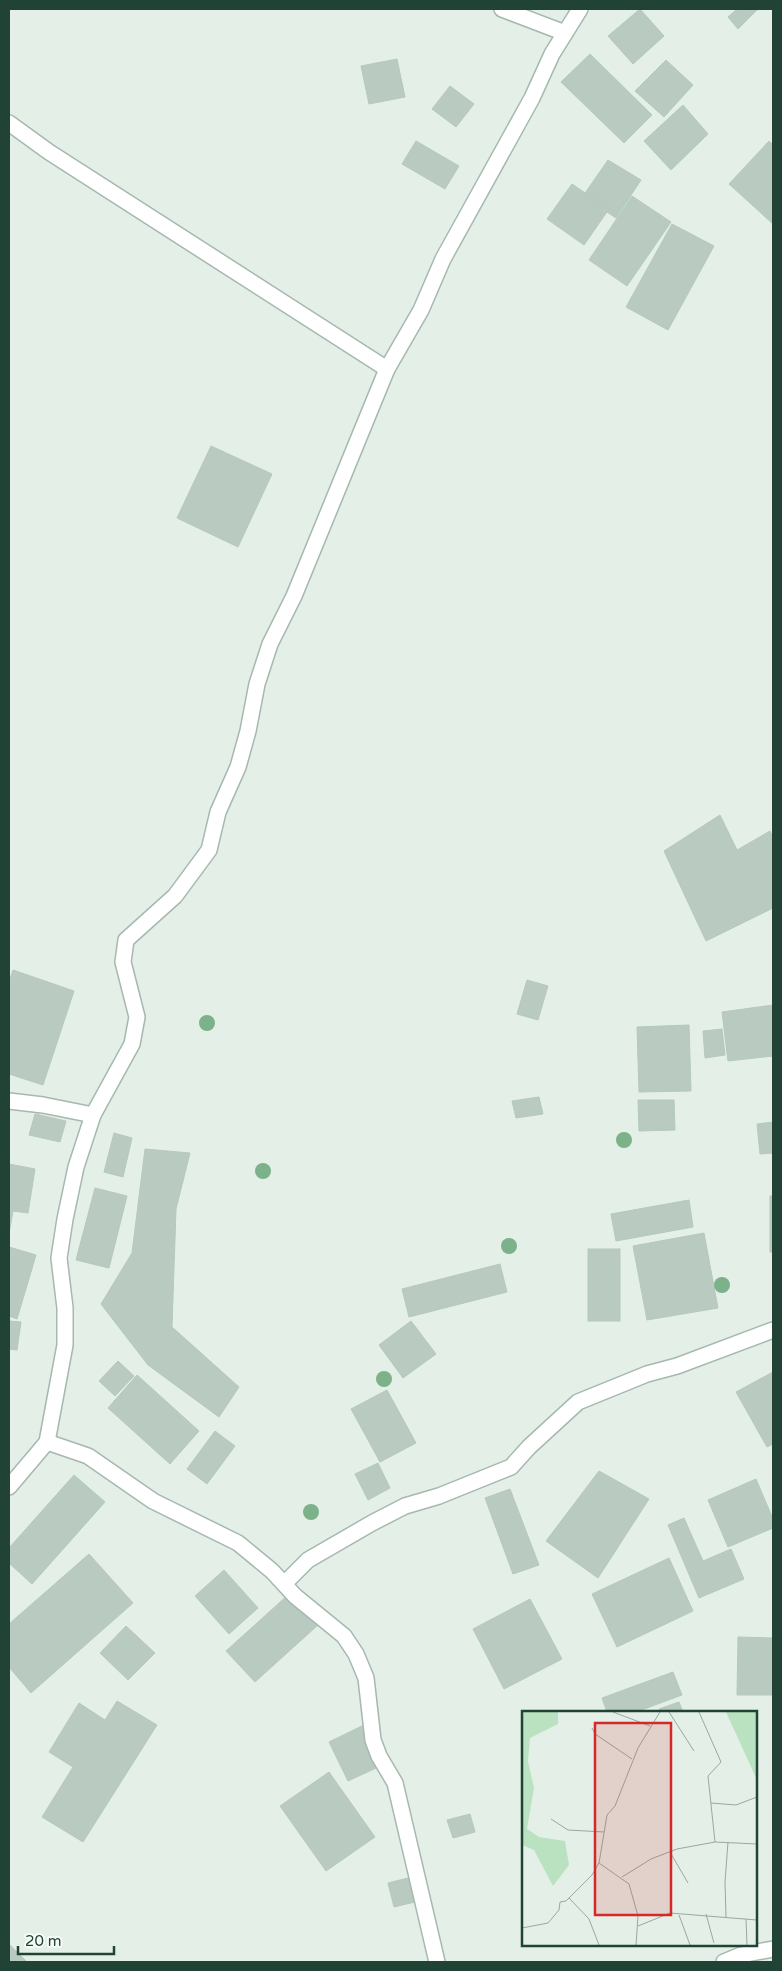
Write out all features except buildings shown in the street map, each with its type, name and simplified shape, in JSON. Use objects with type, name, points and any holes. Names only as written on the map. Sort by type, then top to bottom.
[{"type":"street","points":[[502,9],[565,33]]},
{"type":"street","points":[[9,1487],[48,1442],[65,1344],[65,1308],[59,1258],[76,1166],[93,1115],[132,1044],[137,1017],[123,962],[126,940],[175,896],[208,850],[218,812],[238,767],[246,740],[257,684],[270,644],[294,596],[387,368],[421,310],[443,260],[565,33],[580,9]]},
{"type":"street","points":[[9,123],[57,157],[387,368]]},
{"type":"street","points":[[9,1101],[43,1104],[93,1115]]},
{"type":"street","points":[[284,1584],[308,1560],[388,1514],[511,1467],[529,1447],[578,1402],[647,1374],[677,1366],[773,1330]]},
{"type":"street","points":[[48,1442],[88,1456],[153,1501],[238,1543],[272,1571],[295,1596],[344,1636],[356,1654],[366,1678],[373,1740],[379,1756],[395,1783],[422,1900],[432,1932],[437,1962]]},
{"type":"street","points":[[724,1962],[773,1949]]}]
